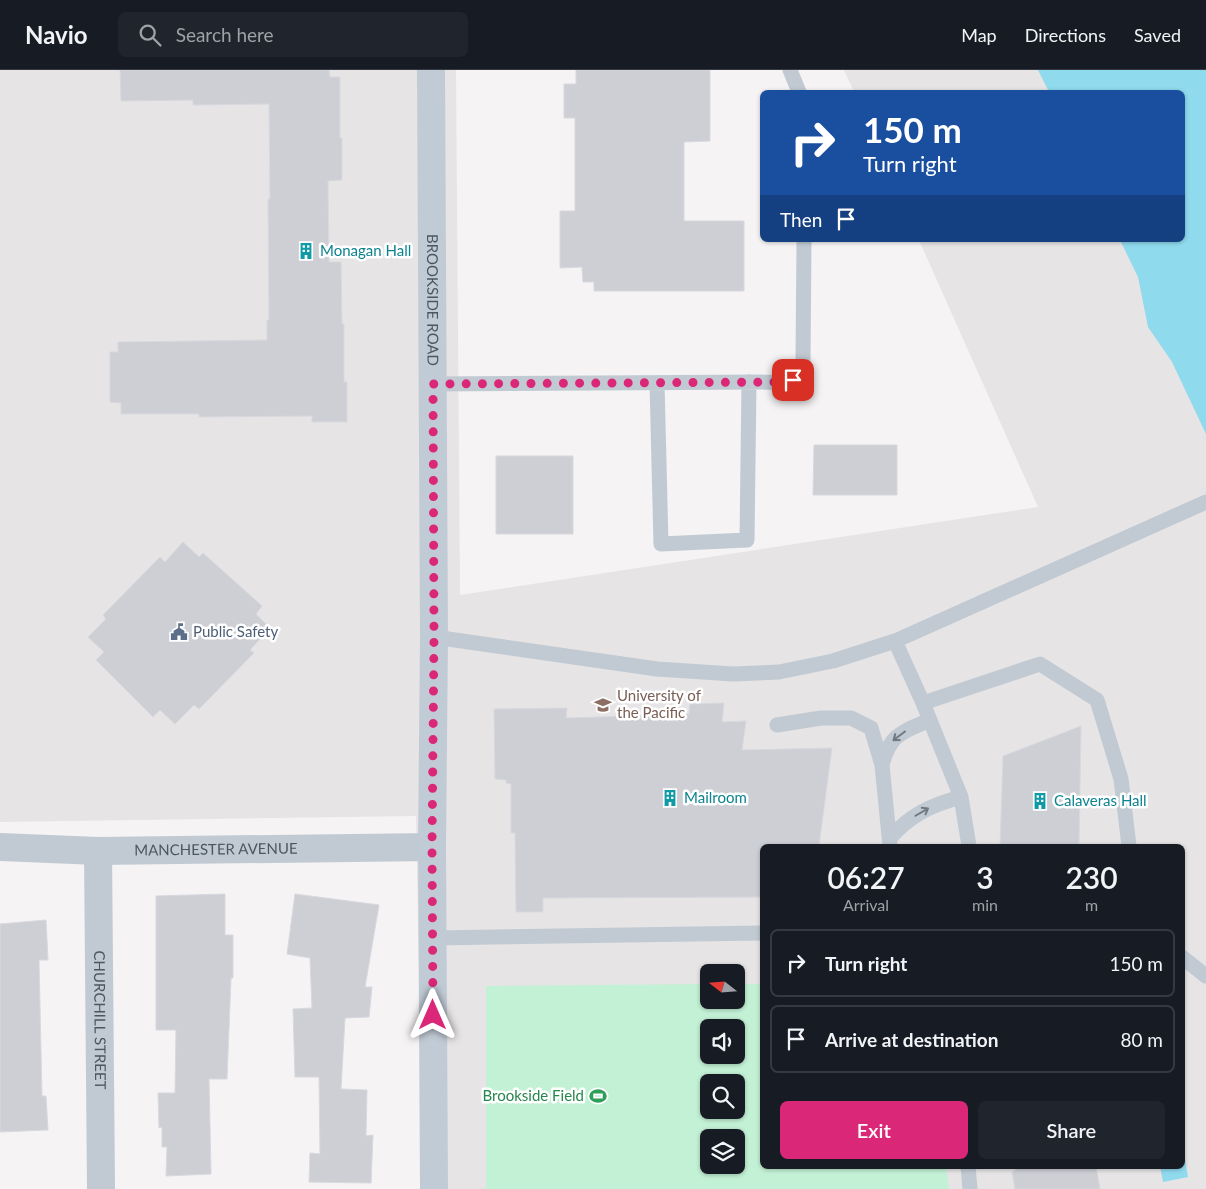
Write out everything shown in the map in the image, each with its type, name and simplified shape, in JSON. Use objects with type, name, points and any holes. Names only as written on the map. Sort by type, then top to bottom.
[{"type":"street","name":"BROOKSIDE ROAD","points":[[431,70],[434,1189]]},
{"type":"street","name":"MANCHESTER AVENUE","points":[[0,847],[98,851],[432,847]]},
{"type":"street","name":"CHURCHILL STREET","points":[[98,851],[101,1189]]},
{"type":"lane","points":[[790,70],[798,90]]},
{"type":"lane","points":[[433,384],[786,382],[793,380],[803,363],[804,242]]},
{"type":"lane","points":[[657,383],[661,544],[747,540],[749,382]]},
{"type":"lane","points":[[434,636],[657,669],[733,674],[779,672],[834,661],[895,641],[1206,502]]},
{"type":"lane","points":[[895,641],[923,703],[961,797],[969,844]]},
{"type":"lane","points":[[923,703],[1040,664],[1097,700],[1121,779],[1129,844]]},
{"type":"lane","points":[[777,725],[821,718],[852,718],[871,728],[882,765],[890,842]]},
{"type":"lane","points":[[882,765],[885,754],[893,739],[903,732],[930,720]]},
{"type":"lane","points":[[890,842],[901,825],[919,813],[938,803],[961,797]]},
{"type":"lane","points":[[432,938],[760,934]]},
{"type":"lane","points":[[1185,959],[1206,976]]},
{"type":"lane","points":[[968,1169],[970,1189]]},
{"type":"shaded area","name":"University of the Pacific","points":[[0,70],[456,70],[460,595],[1038,507],[920,242],[1185,242],[1185,90],[853,90],[844,70],[1206,70],[1206,1189],[423,1189],[416,816],[0,822]]},
{"type":"green space","name":"Brookside Field","points":[[700,984],[700,1009],[745,1009],[745,984],[760,984],[760,1169],[946,1169],[949,1189],[486,1189],[486,986]]},
{"type":"water","points":[[1038,70],[1206,70],[1206,434],[1172,362],[1148,327],[1138,277],[1121,242],[1185,242],[1185,90],[1048,90]]},
{"type":"water","points":[[1185,1159],[1188,1177],[1163,1182],[1161,1169],[1185,1169]]},
{"type":"building","name":"Monagan Hall","points":[[120,70],[329,70],[330,77],[340,77],[342,180],[328,181],[329,262],[341,262],[347,422],[312,422],[312,416],[199,417],[199,414],[121,414],[121,403],[110,402],[110,352],[118,352],[118,342],[267,340],[267,320],[269,320],[269,104],[193,105],[193,100],[121,101]]},
{"type":"building","points":[[576,70],[710,70],[710,141],[684,142],[684,221],[744,221],[744,291],[594,291],[594,282],[583,282],[582,267],[560,268],[560,211],[575,211],[575,118],[564,118],[564,84],[576,84]]},
{"type":"building","points":[[814,445],[897,445],[897,495],[813,495]]},
{"type":"building","points":[[496,456],[573,456],[573,534],[496,534]]},
{"type":"building","name":"Public Safety","points":[[183,542],[199,557],[203,553],[262,606],[256,614],[270,628],[250,650],[254,653],[199,709],[194,705],[175,724],[160,710],[153,717],[96,660],[104,652],[88,637],[106,619],[103,615],[160,557],[165,562]]},
{"type":"building","name":"Mailroom","points":[[724,703],[722,722],[746,721],[742,750],[832,748],[819,844],[760,844],[760,897],[543,898],[543,912],[516,912],[515,833],[511,833],[511,784],[506,783],[506,780],[495,779],[494,709],[567,708],[566,718],[689,714],[690,704]]},
{"type":"building","name":"Calaveras Hall","points":[[1081,726],[1079,844],[1000,844],[1003,756]]},
{"type":"building","points":[[225,894],[225,935],[233,935],[233,978],[231,978],[227,1079],[209,1079],[211,1174],[166,1176],[167,1147],[162,1147],[162,1127],[159,1128],[158,1093],[175,1093],[176,1030],[156,1030],[156,896]]},
{"type":"building","points":[[295,894],[379,905],[365,987],[372,987],[369,1017],[345,1018],[341,1089],[367,1090],[366,1136],[373,1135],[371,1183],[309,1182],[310,1153],[320,1154],[319,1077],[295,1077],[293,1009],[312,1008],[310,958],[287,954]]},
{"type":"building","points":[[46,920],[48,960],[39,960],[42,1096],[46,1096],[48,1130],[0,1132],[0,924]]},
{"type":"building","points":[[1017,1169],[1097,1169],[1100,1189],[1015,1189],[1012,1172]]},
{"type":"place","name":"Monagan Hall","points":[[306,251]]},
{"type":"place","name":"Public Safety","points":[[179,632]]},
{"type":"place","name":"University of the Pacific","points":[[603,705]]},
{"type":"place","name":"Mailroom","points":[[670,798]]},
{"type":"place","name":"Calaveras Hall","points":[[1040,801]]},
{"type":"place","name":"Brookside Field","points":[[598,1096]]},
{"type":"route","points":[[433,1015],[433,384],[786,382],[793,380]]}]
